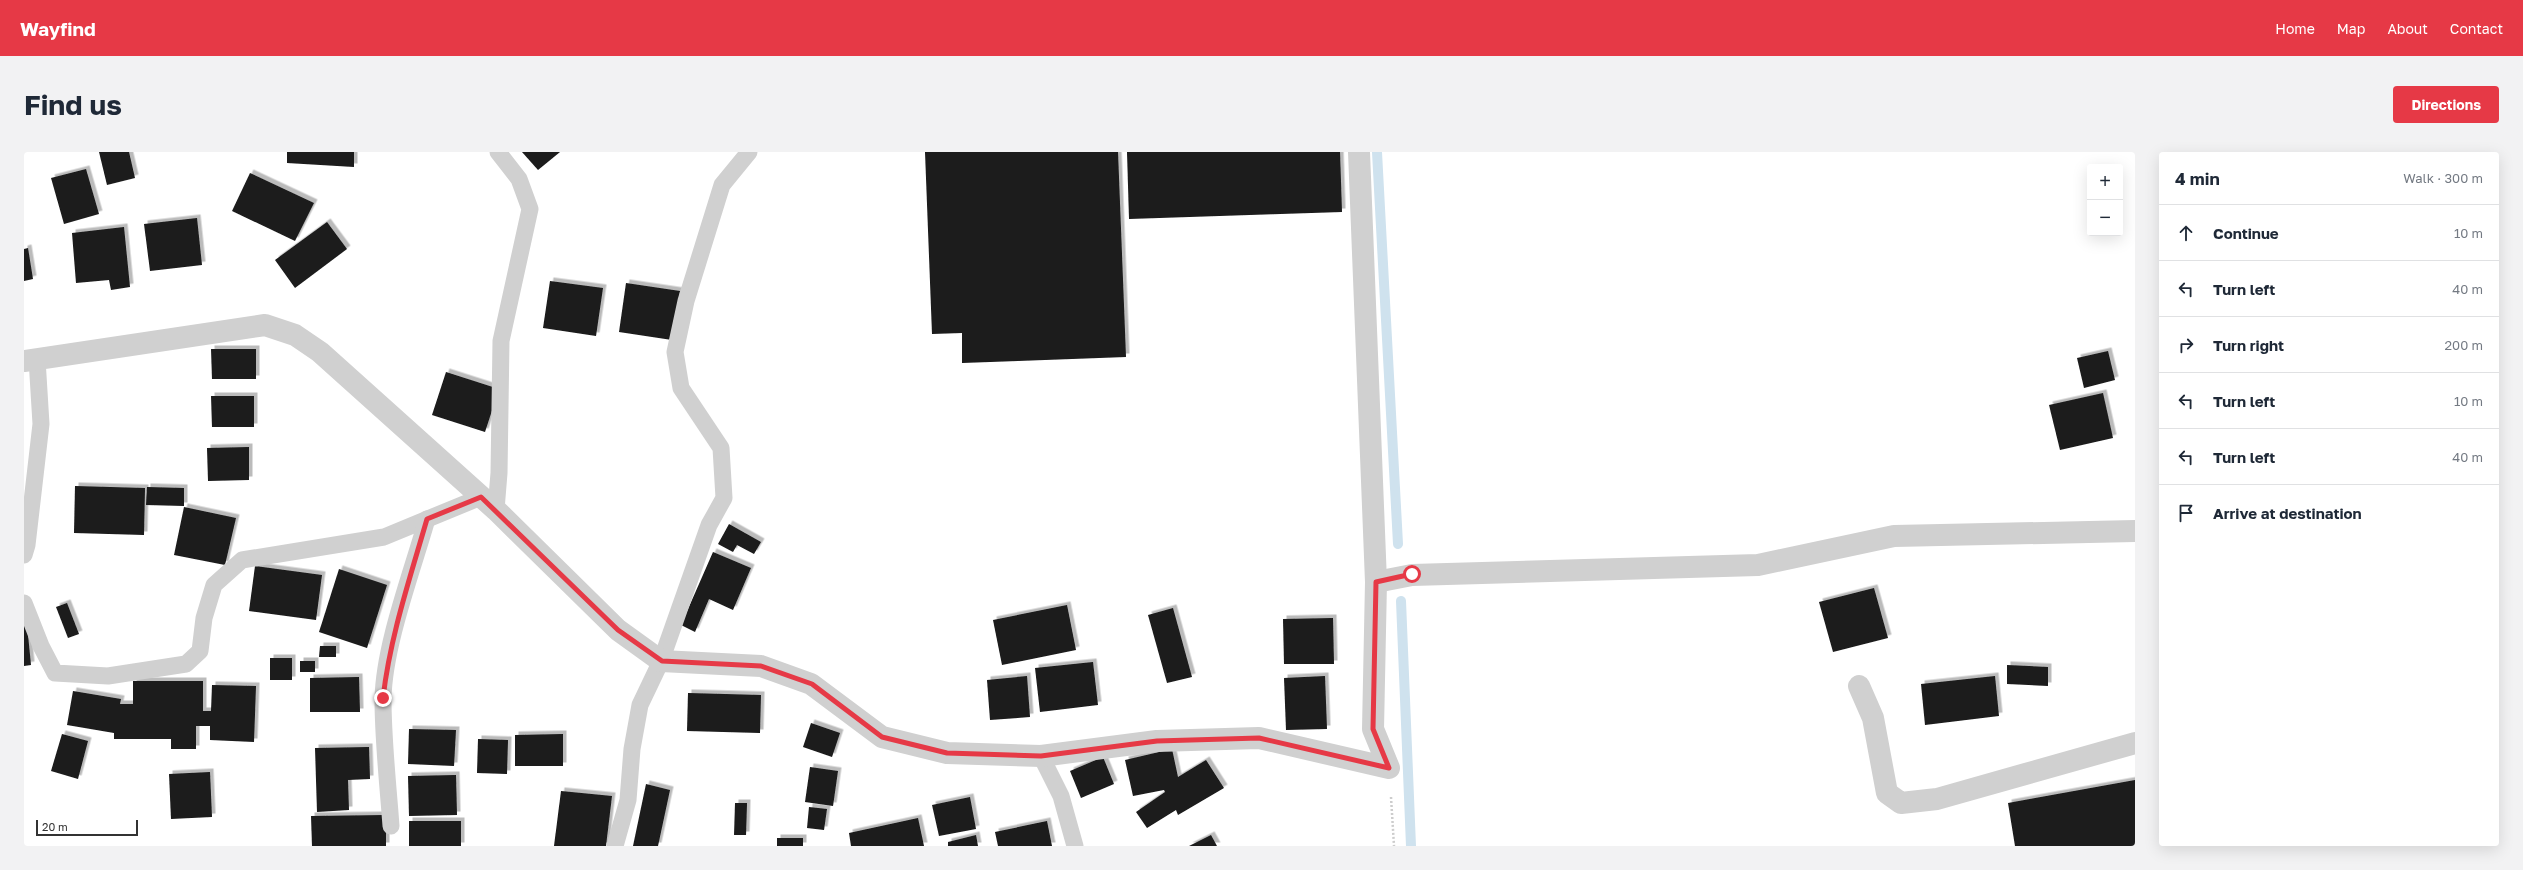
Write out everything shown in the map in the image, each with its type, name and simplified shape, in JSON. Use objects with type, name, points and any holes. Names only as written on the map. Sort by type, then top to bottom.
[{"type":"street","points":[[1359,152],[1376,582],[1373,729],[1389,768]]},
{"type":"street","points":[[30,360],[233,328],[265,325],[296,335],[320,352],[488,503],[618,630],[662,661],[761,666],[812,684],[882,737],[947,753],[1041,756],[1157,741],[1259,738],[1389,768]]},
{"type":"street","points":[[1376,582],[1412,574],[1758,565],[1894,536],[2135,531]]},
{"type":"street","points":[[1859,686],[1873,718],[1887,793],[1901,803],[1937,799],[2135,743]]},
{"type":"lane","points":[[24,603],[41,646],[55,673],[108,676],[186,664],[200,651],[204,618],[214,585],[242,560],[384,537],[427,519],[488,503],[499,473],[501,342],[530,209],[519,179],[498,152]]},
{"type":"lane","points":[[615,846],[628,800],[632,749],[640,706],[662,661],[709,525],[724,498],[721,448],[681,388],[675,352],[686,301],[722,185],[749,152]]},
{"type":"lane","points":[[24,555],[27,545],[41,424],[30,360]]},
{"type":"lane","points":[[391,826],[383,698],[386,669],[396,625],[427,519]]},
{"type":"lane","points":[[1041,756],[1061,796],[1074,846]]},
{"type":"path","points":[[1389,768],[1394,846]]},
{"type":"building","points":[[99,152],[129,152],[135,178],[107,185]]},
{"type":"building","points":[[287,152],[354,152],[354,167],[287,163]]},
{"type":"building","points":[[522,152],[560,152],[538,170]]},
{"type":"building","points":[[925,152],[1118,152],[1126,357],[962,363],[962,333],[932,334]]},
{"type":"building","points":[[1127,152],[1340,152],[1342,212],[1129,219]]},
{"type":"building","points":[[86,169],[99,214],[64,224],[51,178]]},
{"type":"building","points":[[250,173],[314,203],[295,241],[232,211]]},
{"type":"building","points":[[197,218],[202,265],[150,271],[144,224]]},
{"type":"building","points":[[327,222],[347,249],[295,288],[275,260]]},
{"type":"building","points":[[124,227],[130,287],[111,290],[109,280],[76,283],[72,233]]},
{"type":"building","points":[[28,248],[33,279],[24,281],[24,249]]},
{"type":"building","points":[[550,281],[603,288],[596,336],[543,328]]},
{"type":"building","points":[[626,283],[680,291],[672,340],[619,332]]},
{"type":"building","points":[[211,349],[256,349],[256,379],[212,379]]},
{"type":"building","points":[[2108,351],[2115,380],[2084,388],[2077,358]]},
{"type":"building","points":[[446,372],[499,389],[485,432],[432,415]]},
{"type":"building","points":[[2103,393],[2113,438],[2060,450],[2049,405]]},
{"type":"building","points":[[211,396],[254,396],[254,427],[212,427]]},
{"type":"building","points":[[249,447],[249,480],[208,481],[207,448]]},
{"type":"building","points":[[75,486],[145,488],[144,535],[74,533]]},
{"type":"building","points":[[147,487],[184,488],[184,506],[146,505]]},
{"type":"building","points":[[184,507],[236,518],[225,565],[174,555]]},
{"type":"building","points":[[729,524],[761,542],[754,554],[737,545],[733,552],[718,544]]},
{"type":"building","points":[[713,552],[751,568],[733,610],[709,599],[695,632],[681,625]]},
{"type":"building","points":[[255,566],[322,575],[316,620],[249,611]]},
{"type":"building","points":[[339,569],[387,585],[367,648],[319,632]]},
{"type":"building","points":[[1874,588],[1888,638],[1833,652],[1819,602]]},
{"type":"building","points":[[67,603],[79,634],[68,638],[56,607]]},
{"type":"building","points":[[1067,605],[1076,650],[1002,665],[993,620]]},
{"type":"building","points":[[1173,608],[1192,677],[1167,683],[1148,615]]},
{"type":"building","points":[[1333,618],[1334,664],[1284,664],[1283,619]]},
{"type":"building","points":[[27,625],[31,665],[24,666],[24,626]]},
{"type":"building","points":[[320,646],[336,646],[336,657],[319,657]]},
{"type":"building","points":[[270,658],[292,658],[292,680],[270,680]]},
{"type":"building","points":[[300,661],[315,661],[315,672],[300,672]]},
{"type":"building","points":[[1093,662],[1098,705],[1040,712],[1035,668]]},
{"type":"building","points":[[2007,665],[2048,667],[2048,686],[2007,684]]},
{"type":"building","points":[[1027,676],[1030,717],[990,720],[987,680]]},
{"type":"building","points":[[1325,676],[1327,729],[1286,730],[1284,678]]},
{"type":"building","points":[[1995,676],[1999,716],[1925,725],[1921,684]]},
{"type":"building","points":[[359,677],[360,712],[310,712],[310,678]]},
{"type":"building","points":[[133,681],[203,681],[203,711],[211,711],[212,685],[256,686],[254,742],[210,740],[210,726],[196,726],[196,749],[171,749],[171,739],[114,739],[114,733],[67,725],[73,691],[121,699],[120,704],[133,704]]},
{"type":"building","points":[[688,693],[761,695],[760,733],[687,731]]},
{"type":"building","points":[[811,723],[840,733],[832,757],[803,747]]},
{"type":"building","points":[[409,729],[456,730],[454,766],[408,764]]},
{"type":"building","points":[[62,734],[88,741],[78,779],[51,771]]},
{"type":"building","points":[[563,734],[563,766],[515,766],[515,735]]},
{"type":"building","points":[[478,739],[508,740],[507,774],[477,773]]},
{"type":"building","points":[[369,747],[370,779],[348,780],[349,810],[317,812],[315,748]]},
{"type":"building","points":[[1172,749],[1178,777],[1206,760],[1224,788],[1178,815],[1176,810],[1147,828],[1136,812],[1165,792],[1164,790],[1133,796],[1125,760]]},
{"type":"building","points":[[1103,757],[1114,784],[1081,798],[1070,771]]},
{"type":"building","points":[[810,767],[838,771],[833,806],[805,802]]},
{"type":"building","points":[[210,772],[212,817],[171,819],[169,774]]},
{"type":"building","points":[[456,775],[457,815],[409,816],[408,776]]},
{"type":"building","points":[[2135,780],[2135,846],[2015,846],[2008,803]]},
{"type":"building","points":[[646,784],[670,790],[658,846],[633,846]]},
{"type":"building","points":[[561,791],[612,796],[606,846],[554,846]]},
{"type":"building","points":[[970,797],[976,829],[939,836],[932,805]]},
{"type":"building","points":[[735,803],[747,803],[746,835],[734,835]]},
{"type":"building","points":[[809,807],[827,809],[824,830],[807,828]]},
{"type":"building","points":[[386,815],[386,846],[312,846],[311,816]]},
{"type":"building","points":[[918,818],[924,846],[851,846],[849,833]]},
{"type":"building","points":[[409,821],[461,821],[461,846],[409,846]]},
{"type":"building","points":[[1047,821],[1052,846],[998,846],[995,832]]},
{"type":"building","points":[[976,835],[978,846],[948,846],[948,842]]},
{"type":"building","points":[[1211,835],[1217,846],[1189,846]]},
{"type":"building","points":[[777,838],[803,838],[803,846],[777,846]]},
{"type":"waterway","points":[[1377,152],[1398,544]]},
{"type":"waterway","points":[[1401,601],[1411,846]]},
{"type":"route","points":[[383,698],[386,669],[396,625],[427,519],[481,497],[618,630],[662,661],[761,666],[812,684],[882,737],[947,753],[1041,756],[1157,741],[1259,738],[1389,768],[1373,729],[1376,582],[1412,574]]}]
